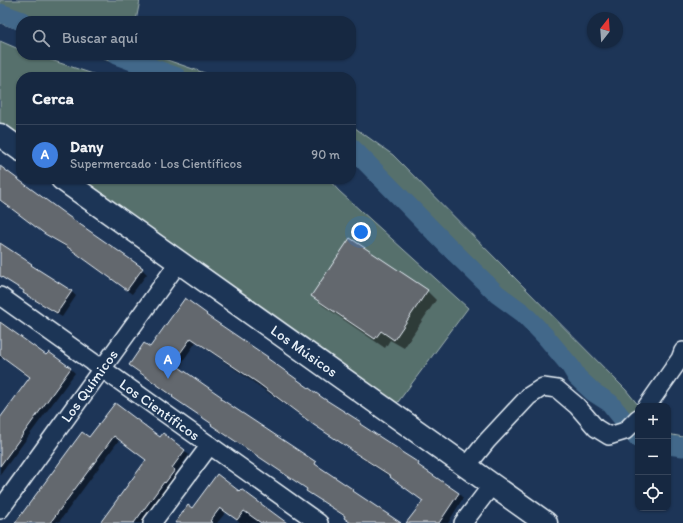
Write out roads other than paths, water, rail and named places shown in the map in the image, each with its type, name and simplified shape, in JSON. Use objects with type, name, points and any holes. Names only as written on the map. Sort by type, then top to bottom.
[{"type":"street","points":[[0,135],[16,146]]},
{"type":"street","name":"Los Músicos","points":[[69,184],[546,523]]},
{"type":"street","name":"Los Químicos","points":[[0,510],[179,262]]},
{"type":"street","name":"Los Científicos","points":[[0,296],[210,445],[312,521]]},
{"type":"street","points":[[649,403],[682,356]]},
{"type":"street","points":[[466,467],[487,441],[529,396],[543,387],[558,389],[577,406],[596,428],[609,436],[625,431],[635,421]]},
{"type":"street","points":[[152,523],[210,445]]},
{"type":"street","points":[[463,523],[492,485]]},
{"type":"waterway","points":[[0,13],[16,19]]},
{"type":"waterway","points":[[130,60],[163,72]]},
{"type":"waterway","points":[[356,152],[497,294],[523,313],[546,337],[571,367],[577,377],[593,392],[610,403],[635,434]]},
{"type":"waterway","points":[[671,445],[683,447]]},
{"type":"place","name":"Dany","points":[[168,379]]}]
